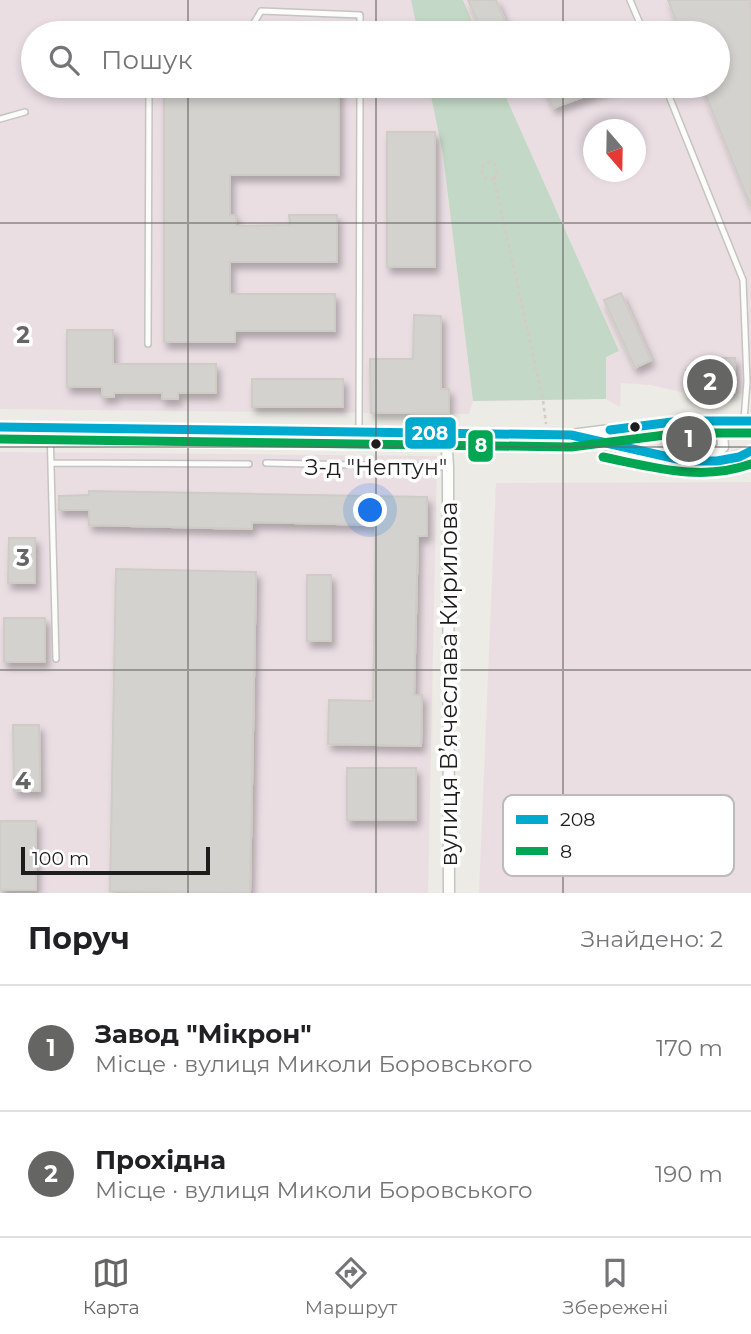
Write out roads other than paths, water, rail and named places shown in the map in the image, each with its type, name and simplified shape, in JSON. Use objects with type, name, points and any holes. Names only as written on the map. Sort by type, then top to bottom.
[{"type":"street","points":[[0,426],[571,435],[680,421],[747,421]]},
{"type":"street","points":[[680,421],[670,434],[672,448],[686,461]]},
{"type":"street","points":[[707,461],[723,447],[722,431],[708,421]]},
{"type":"street","name":"вулиця Вʼячеслава Кирилова","points":[[446,432],[449,893]]},
{"type":"street","points":[[571,435],[686,461],[739,457],[751,451]]},
{"type":"lane","points":[[630,0],[639,21]]},
{"type":"lane","points":[[255,21],[261,12],[360,15],[360,21]]},
{"type":"lane","points":[[148,344],[149,98]]},
{"type":"lane","points":[[359,433],[360,98]]},
{"type":"lane","points":[[670,98],[743,280],[747,421]]},
{"type":"lane","points":[[0,119],[25,111]]},
{"type":"lane","points":[[743,280],[751,277]]},
{"type":"lane","points":[[50,427],[56,659]]},
{"type":"lane","points":[[51,463],[249,464]]},
{"type":"lane","points":[[266,463],[448,467]]},
{"type":"place","name":"Прохідна","points":[[710,382]]},
{"type":"place","name":"Завод \"Мікрон\"","points":[[689,439]]},
{"type":"place","name":"З-д \"Нептун\"","points":[[376,444]]}]
